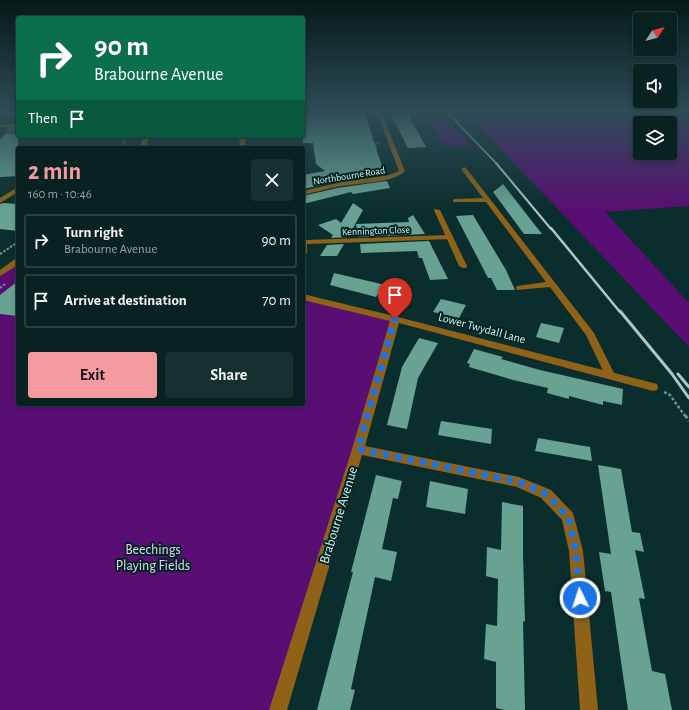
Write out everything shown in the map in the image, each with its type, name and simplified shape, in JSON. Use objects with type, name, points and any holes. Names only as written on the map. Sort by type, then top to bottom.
[{"type":"street","name":"Northbourne Road","points":[[305,193],[337,185],[388,178],[397,175],[402,170],[391,144]]},
{"type":"street","points":[[464,169],[591,335],[610,375]]},
{"type":"street","points":[[0,201],[16,190]]},
{"type":"street","points":[[455,201],[488,200]]},
{"type":"street","points":[[437,210],[463,266]]},
{"type":"street","name":"Kennington Close","points":[[305,241],[449,238]]},
{"type":"street","points":[[0,274],[16,264]]},
{"type":"street","points":[[520,288],[551,284]]},
{"type":"street","name":"Lower Twydall Lane","points":[[305,297],[395,319],[653,387]]},
{"type":"street","name":"Brabourne Avenue","points":[[278,710],[358,449],[395,319]]},
{"type":"street","points":[[358,449],[519,482],[546,494],[568,517],[576,551],[589,710]]},
{"type":"path","points":[[0,254],[16,243]]},
{"type":"path","points":[[653,387],[670,395],[689,421]]},
{"type":"green space","points":[[443,144],[470,144],[472,146],[445,147]]},
{"type":"green space","points":[[496,144],[633,144],[633,160],[677,160],[677,144],[689,144],[689,206],[605,212],[689,303],[689,347]]},
{"type":"green space","name":"Beechings Playing Fields","points":[[12,265],[16,265],[16,406],[305,406],[305,297],[395,319],[278,710],[0,710],[0,274]]},
{"type":"building","points":[[0,144],[18,144],[18,146],[16,146],[16,176],[0,177]]},
{"type":"building","points":[[313,144],[375,144],[385,174],[305,189],[305,175],[325,171],[316,164]]},
{"type":"building","points":[[406,144],[424,144],[426,147],[408,148]]},
{"type":"building","points":[[387,181],[390,188],[353,194],[351,192],[305,204],[305,196],[337,188]]},
{"type":"building","points":[[503,184],[542,234],[524,234],[493,192]]},
{"type":"building","points":[[353,203],[363,210],[348,237],[331,238],[333,235],[318,225],[336,219],[341,223]]},
{"type":"building","points":[[0,204],[16,204],[16,231],[0,229]]},
{"type":"building","points":[[413,215],[425,234],[358,237],[356,224],[409,222],[408,218]]},
{"type":"building","points":[[473,215],[506,270],[515,290],[497,290],[491,278],[488,278],[456,216]]},
{"type":"building","points":[[429,241],[448,279],[430,280],[422,258],[419,258],[417,251],[361,253],[360,244]]},
{"type":"building","points":[[344,244],[337,256],[320,256],[327,245]]},
{"type":"building","points":[[334,273],[385,285],[376,297],[330,285]]},
{"type":"building","points":[[16,283],[16,316],[0,314],[0,295]]},
{"type":"building","points":[[441,299],[466,305],[459,318],[433,312]]},
{"type":"building","points":[[541,323],[564,328],[559,343],[536,337]]},
{"type":"building","points":[[419,338],[438,343],[418,378],[407,429],[387,425],[402,367]]},
{"type":"building","points":[[474,349],[503,357],[501,359],[540,370],[623,389],[622,405],[603,401],[603,405],[569,396],[569,399],[547,393],[548,388],[513,380],[469,367],[470,364],[467,363]]},
{"type":"building","points":[[441,421],[492,429],[491,444],[438,435]]},
{"type":"building","points":[[538,438],[590,447],[592,461],[535,451]]},
{"type":"building","points":[[598,465],[621,469],[632,532],[640,533],[644,552],[635,550],[645,599],[639,598],[652,671],[665,674],[672,710],[628,710],[611,592],[605,591],[599,552],[611,554]]},
{"type":"building","points":[[376,475],[402,481],[398,499],[393,498],[382,549],[397,552],[391,581],[375,577],[351,689],[355,690],[350,710],[317,710],[353,572],[351,572]]},
{"type":"building","points":[[430,481],[468,489],[465,514],[426,507]]},
{"type":"building","points":[[502,502],[523,506],[525,710],[505,710],[496,708],[496,662],[484,659],[486,624],[497,626],[498,579],[486,576],[487,547],[501,550]]},
{"type":"railway","points":[[478,144],[497,164]]},
{"type":"railway","points":[[496,163],[551,229]]},
{"type":"railway","points":[[551,228],[620,312]]},
{"type":"railway","points":[[620,311],[672,374],[689,398]]},
{"type":"railway","points":[[678,374],[689,387]]},
{"type":"route","points":[[395,319],[358,449],[519,482],[546,494],[568,517],[576,551],[580,598]]}]
